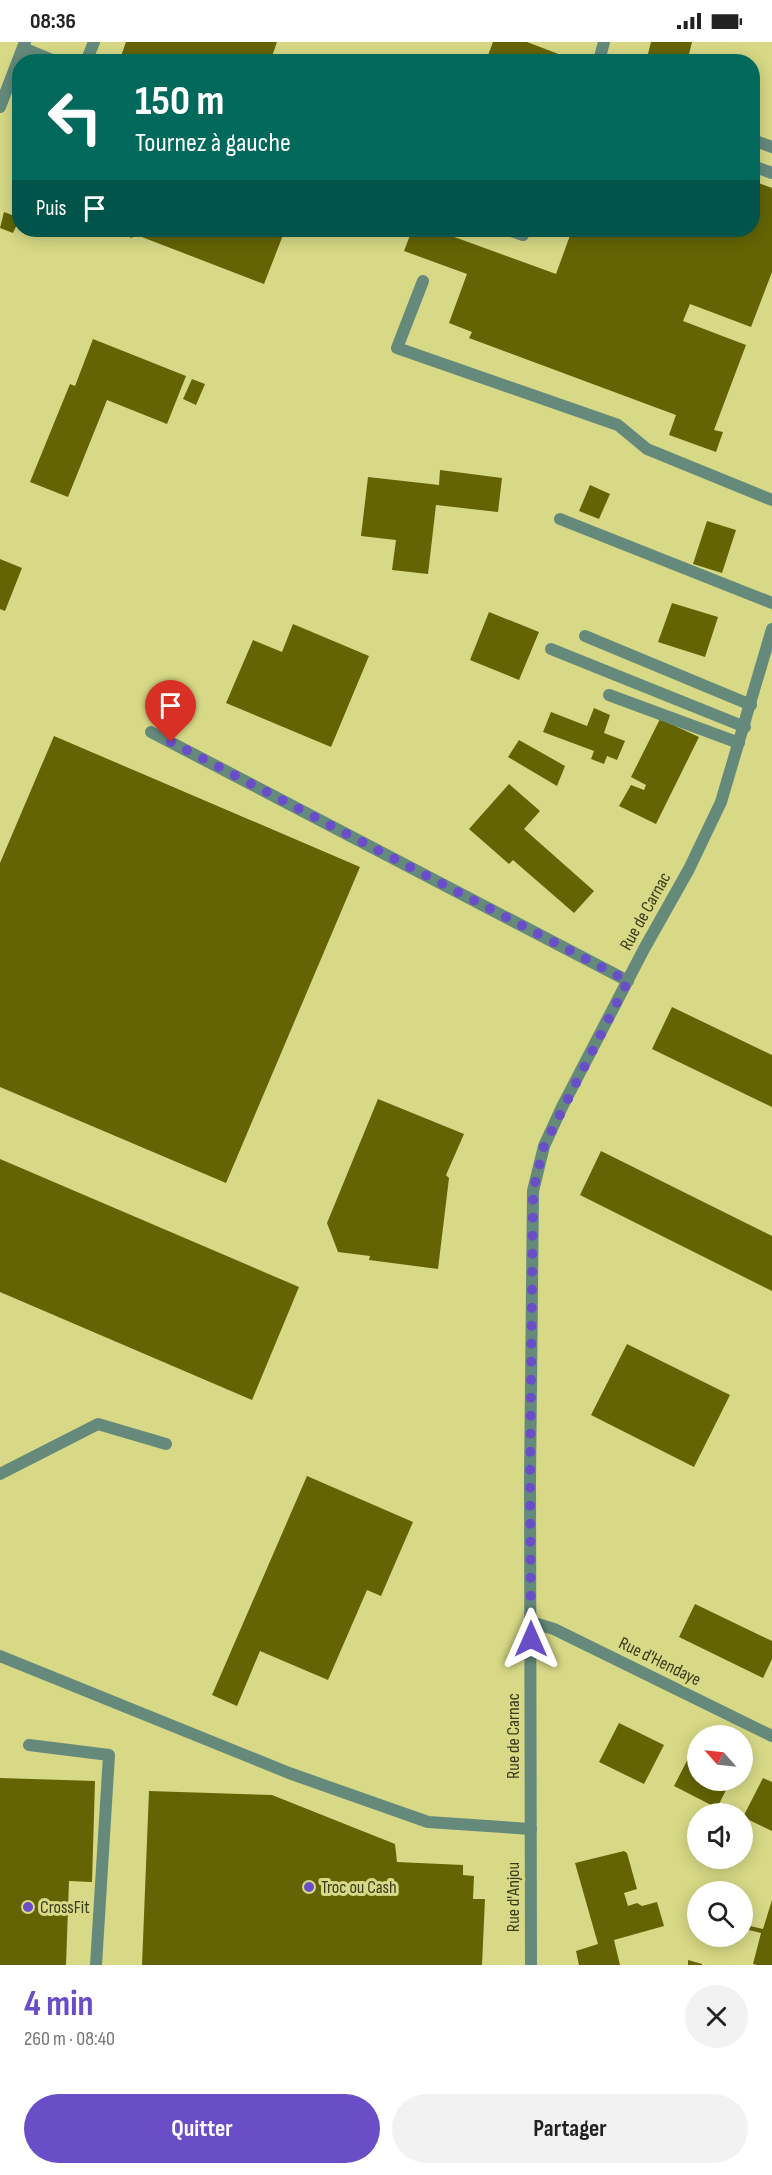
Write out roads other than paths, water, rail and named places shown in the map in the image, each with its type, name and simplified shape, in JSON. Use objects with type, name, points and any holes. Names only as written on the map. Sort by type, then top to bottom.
[{"type":"street","points":[[24,45],[41,54]]},
{"type":"street","points":[[0,107],[12,76]]},
{"type":"street","points":[[423,281],[397,348],[618,425],[647,449],[772,500]]},
{"type":"street","points":[[560,519],[772,603]]},
{"type":"street","name":"Rue de Carnac","points":[[531,1828],[530,1480],[533,1191],[544,1146],[721,802],[745,727],[772,629]]},
{"type":"street","points":[[585,636],[751,705]]},
{"type":"street","points":[[550,649],[745,727]]},
{"type":"street","points":[[609,695],[739,743]]},
{"type":"street","points":[[151,732],[628,981]]},
{"type":"street","points":[[0,1474],[98,1424],[166,1444]]},
{"type":"street","name":"Rue d'Hendaye","points":[[531,1622],[554,1629],[772,1736]]},
{"type":"street","points":[[0,1656],[289,1773],[428,1822],[531,1828]]},
{"type":"street","points":[[29,1745],[109,1755],[96,1965]]},
{"type":"street","name":"Rue d'Anjou","points":[[531,1828],[531,1965]]},
{"type":"place","name":"Troc ou Cash","points":[[309,1887]]},
{"type":"place","name":"CrossFit","points":[[28,1907]]}]
